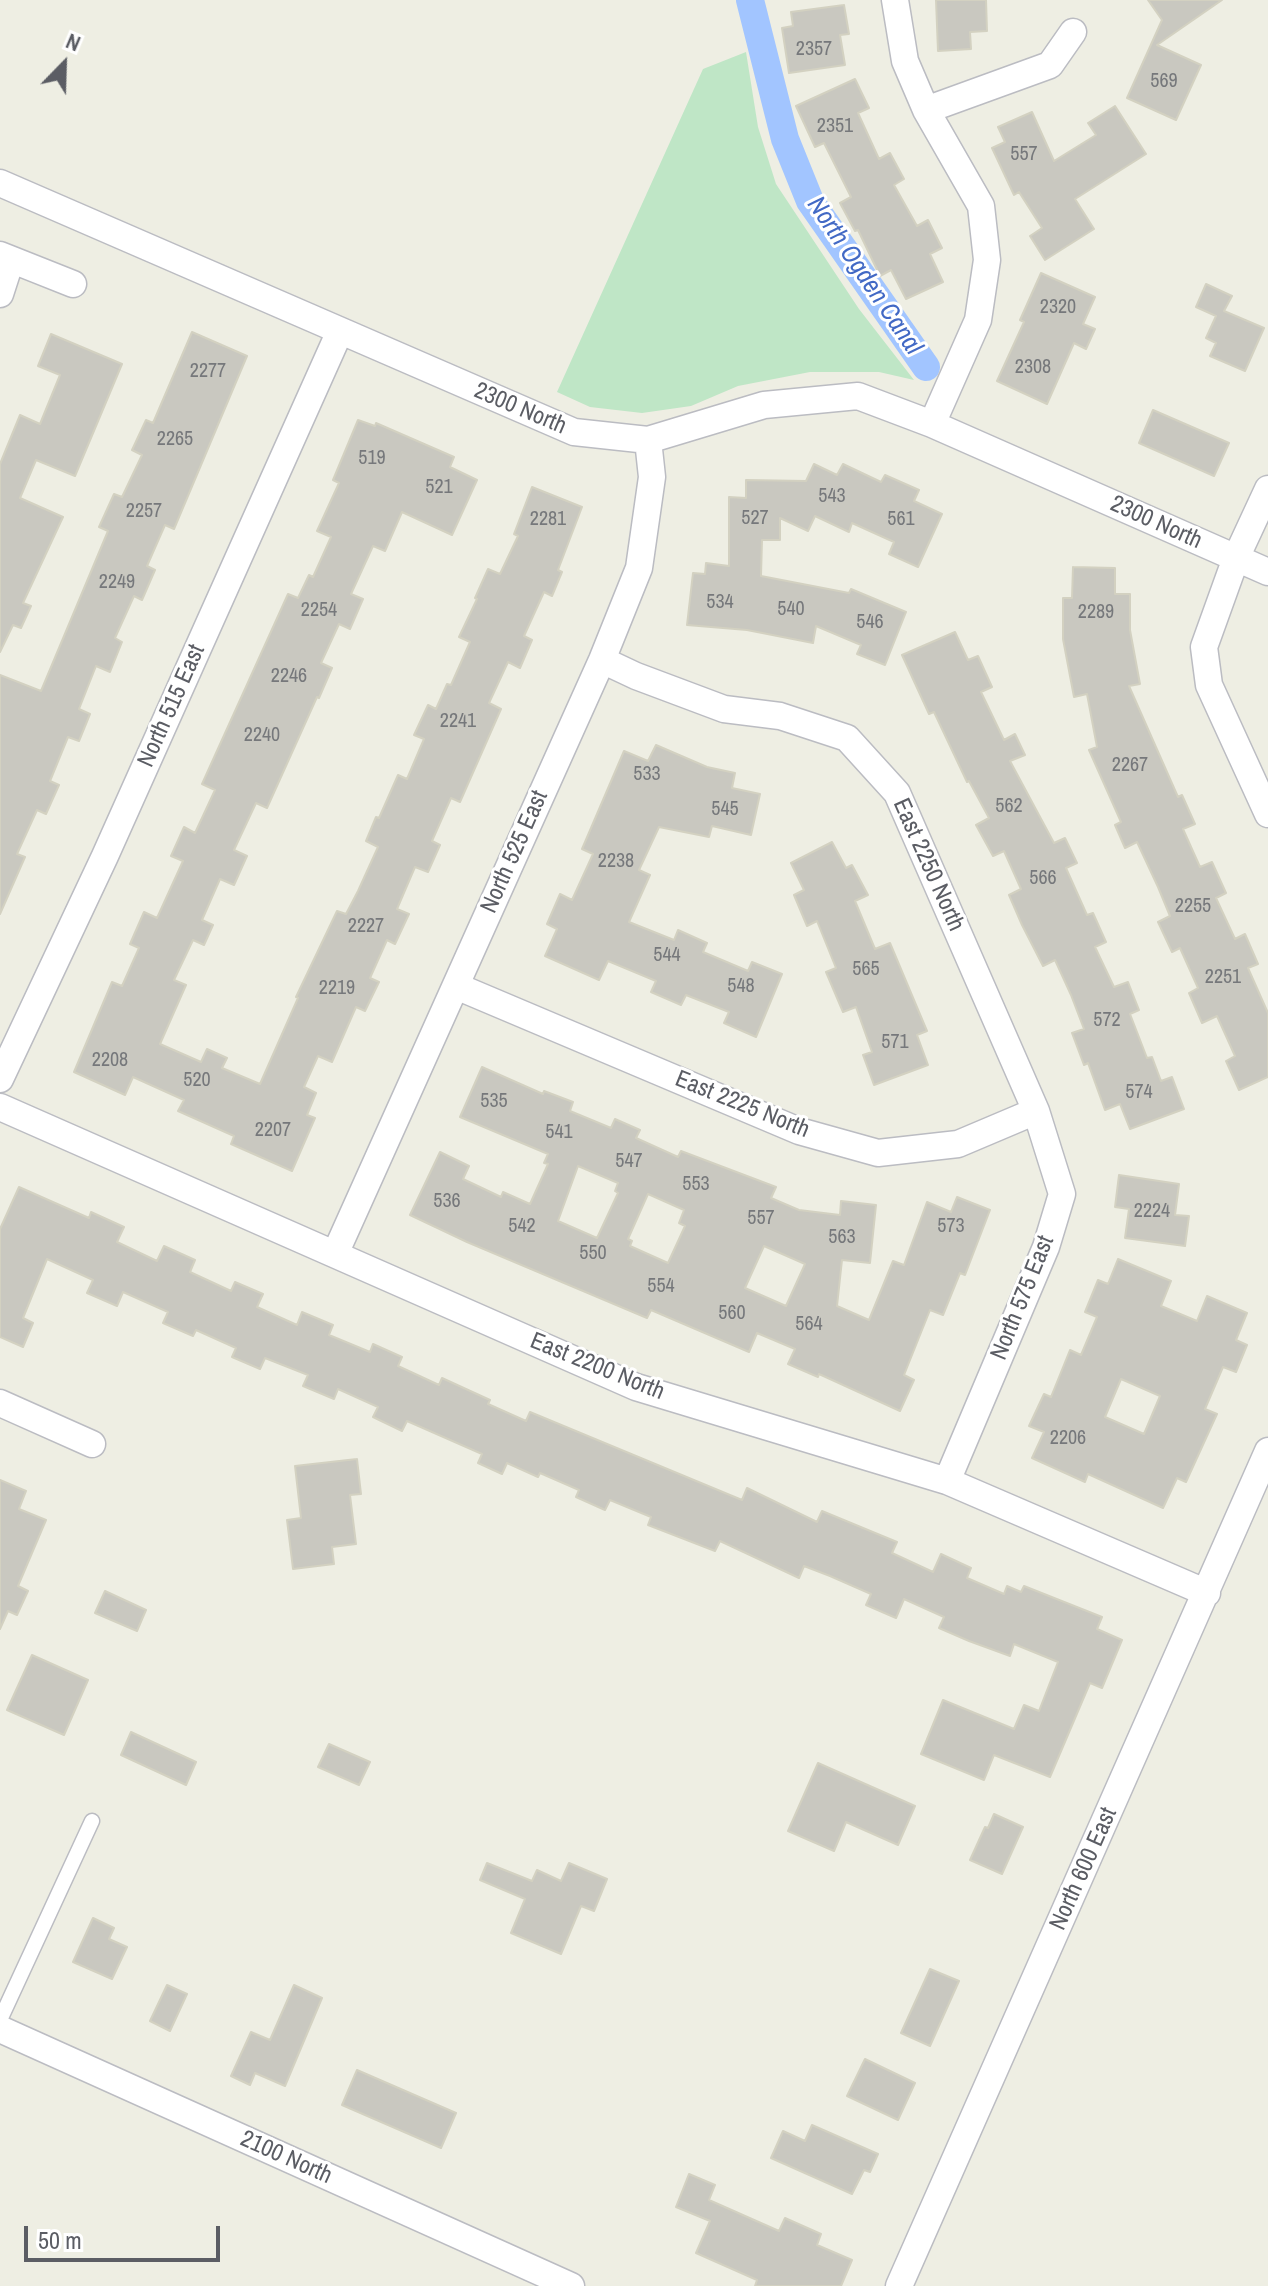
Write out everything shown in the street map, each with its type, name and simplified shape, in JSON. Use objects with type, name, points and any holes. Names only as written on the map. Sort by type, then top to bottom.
[{"type":"street","points":[[895,0],[905,61],[926,110],[981,206],[987,260],[978,320],[932,424]]},
{"type":"street","points":[[926,110],[1050,65],[1073,32]]},
{"type":"street","name":"2300 North","points":[[0,183],[574,432],[648,440],[764,405],[858,396],[932,424],[1268,572]]},
{"type":"street","points":[[0,294],[6,258],[73,284]]},
{"type":"street","name":"North 515 East","points":[[0,1079],[105,856],[340,331]]},
{"type":"street","name":"North 525 East","points":[[335,1254],[602,660],[639,568],[652,477],[648,440]]},
{"type":"street","points":[[1268,489],[1236,558],[1204,647],[1209,685],[1268,814]]},
{"type":"street","name":"East 2250 North","points":[[602,660],[724,709],[780,716],[847,738],[897,793],[1036,1111]]},
{"type":"street","name":"East 2225 North","points":[[456,986],[799,1131],[878,1153],[958,1144],[1036,1111]]},
{"type":"street","name":"East 2200 North","points":[[0,1107],[636,1387],[947,1481],[1207,1593]]},
{"type":"street","name":"North 575 East","points":[[947,1481],[1046,1247],[1062,1194],[1036,1111]]},
{"type":"street","points":[[0,1403],[92,1444]]},
{"type":"street","name":"North 600 East","points":[[899,2286],[1268,1451]]},
{"type":"street","name":"2100 North","points":[[0,2029],[571,2286]]},
{"type":"lane","points":[[0,2020],[92,1821]]},
{"type":"green space","points":[[746,52],[758,127],[776,184],[859,309],[914,380],[879,372],[810,372],[738,386],[691,406],[642,413],[590,407],[557,392],[703,69]]},
{"type":"building","points":[[936,0],[986,0],[987,31],[970,32],[971,49],[938,51]]},
{"type":"building","points":[[1148,0],[1222,0],[1157,45],[1201,65],[1176,120],[1127,98],[1162,20]]},
{"type":"building","points":[[844,5],[849,34],[840,35],[845,65],[789,73],[782,28],[793,26],[791,12]]},
{"type":"building","points":[[855,79],[869,108],[858,113],[879,159],[890,153],[904,179],[894,185],[917,226],[928,220],[942,248],[930,254],[943,282],[906,299],[891,270],[880,276],[858,230],[855,231],[840,203],[851,197],[824,143],[815,147],[796,106]]},
{"type":"building","points":[[1115,106],[1146,154],[1075,199],[1094,229],[1045,260],[1030,236],[1042,228],[1019,192],[1014,195],[992,148],[1005,142],[998,127],[1032,112],[1054,161],[1096,135],[1088,123]]},
{"type":"building","points":[[1041,273],[1095,297],[1083,324],[1095,329],[1086,349],[1074,343],[1047,404],[997,381],[1024,322],[1020,320]]},
{"type":"building","points":[[1206,284],[1232,296],[1224,311],[1264,328],[1245,371],[1210,356],[1216,343],[1206,338],[1216,316],[1196,307]]},
{"type":"building","points":[[192,332],[247,356],[174,529],[165,525],[147,566],[155,570],[142,600],[134,596],[115,638],[122,642],[110,672],[96,666],[79,709],[90,714],[79,741],[68,737],[50,781],[59,785],[46,814],[37,810],[17,854],[25,857],[0,914],[0,675],[41,691],[108,531],[99,527],[114,494],[122,497],[142,455],[132,450],[146,420],[153,423]]},
{"type":"building","points":[[51,334],[122,364],[75,476],[36,460],[20,498],[63,517],[23,603],[31,606],[21,628],[13,625],[0,652],[0,464],[20,415],[40,424],[60,375],[38,366]]},
{"type":"building","points":[[1153,410],[1229,443],[1214,476],[1139,443]]},
{"type":"building","points":[[358,420],[375,426],[376,423],[454,457],[450,467],[477,480],[452,535],[402,512],[385,551],[373,546],[351,594],[363,599],[350,629],[339,624],[321,663],[332,668],[319,698],[267,808],[256,803],[234,850],[247,856],[234,885],[220,879],[202,920],[213,925],[204,945],[193,940],[174,980],[186,985],[160,1044],[201,1062],[207,1049],[227,1058],[222,1068],[260,1084],[296,997],[337,911],[346,914],[358,891],[378,847],[366,841],[376,817],[379,818],[398,775],[407,779],[424,739],[414,735],[428,705],[436,709],[447,684],[451,685],[470,642],[459,637],[488,569],[500,574],[518,536],[514,534],[532,487],[582,507],[558,570],[562,572],[552,596],[544,592],[524,636],[532,640],[520,668],[508,662],[489,703],[501,709],[460,802],[451,798],[432,841],[440,845],[428,872],[415,867],[397,909],[409,914],[395,944],[387,940],[370,978],[379,982],[365,1011],[356,1007],[332,1062],[318,1056],[304,1087],[316,1093],[307,1115],[315,1118],[292,1171],[231,1144],[234,1136],[178,1111],[184,1100],[133,1077],[125,1095],[74,1072],[112,982],[122,986],[139,948],[130,944],[144,912],[157,918],[183,861],[171,856],[184,827],[195,833],[215,790],[202,784],[288,594],[298,598],[309,575],[313,577],[331,537],[317,531],[339,483],[333,480]]},
{"type":"building","points":[[814,464],[837,475],[843,464],[881,482],[885,475],[919,490],[914,501],[942,514],[918,567],[889,554],[894,542],[852,523],[849,532],[815,516],[808,531],[780,518],[780,540],[762,540],[761,576],[849,593],[851,589],[906,612],[885,665],[857,654],[861,645],[816,626],[813,643],[747,630],[687,625],[693,573],[705,574],[706,563],[729,566],[729,497],[746,498],[746,480],[806,481]]},
{"type":"building","points":[[1073,567],[1115,568],[1115,594],[1130,594],[1130,630],[1140,684],[1129,686],[1178,797],[1182,795],[1195,824],[1183,829],[1200,867],[1212,862],[1226,893],[1216,898],[1235,939],[1245,934],[1258,964],[1248,968],[1268,1013],[1268,1077],[1239,1090],[1226,1061],[1235,1056],[1217,1016],[1202,1023],[1189,993],[1198,988],[1180,948],[1172,952],[1158,922],[1170,916],[1158,887],[1137,842],[1125,848],[1115,825],[1121,822],[1089,750],[1097,747],[1087,694],[1074,697],[1063,639],[1063,598],[1072,598]]},
{"type":"building","points":[[955,632],[968,660],[978,656],[992,687],[981,692],[1004,740],[1015,734],[1025,755],[1010,761],[1054,843],[1065,838],[1077,863],[1066,868],[1087,915],[1093,913],[1106,942],[1095,947],[1114,987],[1128,982],[1139,1010],[1130,1014],[1147,1058],[1152,1057],[1161,1081],[1172,1077],[1184,1109],[1130,1129],[1120,1104],[1105,1110],[1088,1063],[1084,1065],[1072,1033],[1084,1029],[1071,995],[1055,960],[1043,966],[1022,925],[1009,895],[1021,889],[1004,851],[993,856],[976,825],[989,818],[967,782],[934,712],[929,714],[902,655]]},
{"type":"building","points":[[656,745],[707,767],[735,773],[732,788],[760,794],[751,835],[712,826],[709,837],[659,827],[639,870],[650,875],[629,922],[674,940],[678,930],[707,943],[703,952],[748,971],[752,962],[782,974],[756,1037],[724,1023],[729,1012],[686,995],[681,1005],[651,992],[656,981],[608,961],[599,980],[545,956],[557,929],[547,924],[560,894],[572,900],[593,854],[582,849],[624,751],[648,761]]},
{"type":"building","points":[[832,842],[846,868],[852,865],[868,895],[855,901],[875,949],[890,943],[927,1031],[917,1035],[928,1065],[874,1085],[863,1055],[872,1052],[856,1007],[843,1012],[826,972],[836,968],[817,921],[807,926],[794,895],[804,890],[791,863]]},
{"type":"building","points":[[482,1067],[543,1094],[544,1091],[573,1102],[570,1111],[611,1128],[615,1119],[640,1130],[636,1138],[678,1157],[681,1151],[776,1187],[771,1198],[799,1210],[840,1215],[841,1201],[876,1205],[870,1263],[842,1260],[837,1306],[869,1320],[893,1261],[904,1265],[927,1202],[951,1212],[957,1197],[990,1210],[965,1275],[960,1273],[943,1315],[930,1310],[904,1375],[914,1380],[900,1411],[819,1374],[818,1377],[788,1364],[795,1349],[757,1333],[749,1352],[651,1310],[647,1318],[410,1215],[440,1152],[469,1166],[463,1179],[501,1197],[503,1192],[530,1204],[548,1164],[544,1163],[548,1154],[460,1117]],"holes":[[[578,1166],[618,1183],[615,1191],[618,1193],[597,1238],[558,1221]],[[648,1194],[684,1210],[679,1223],[685,1226],[668,1263],[630,1246],[632,1241],[628,1239]],[[764,1246],[805,1264],[786,1306],[745,1288]]]},
{"type":"building","points":[[1119,1175],[1179,1184],[1175,1215],[1189,1216],[1185,1246],[1125,1238],[1129,1209],[1115,1207]]},
{"type":"building","points":[[19,1187],[89,1218],[91,1212],[124,1227],[117,1242],[157,1261],[164,1246],[195,1260],[190,1272],[231,1291],[235,1282],[263,1294],[257,1307],[297,1325],[302,1312],[333,1325],[329,1335],[370,1352],[373,1344],[402,1357],[398,1366],[439,1385],[442,1378],[526,1421],[530,1412],[742,1500],[747,1488],[817,1522],[822,1511],[897,1542],[892,1553],[933,1572],[941,1554],[971,1568],[967,1578],[1004,1594],[1007,1586],[1021,1592],[1024,1586],[1102,1617],[1097,1629],[1122,1640],[1102,1688],[1090,1683],[1050,1777],[994,1755],[984,1780],[921,1754],[943,1700],[1014,1729],[1024,1705],[1039,1711],[1058,1662],[1014,1644],[1010,1656],[969,1641],[939,1628],[944,1617],[904,1599],[896,1618],[866,1605],[871,1594],[830,1576],[804,1566],[799,1578],[720,1541],[715,1551],[648,1525],[651,1517],[610,1500],[605,1510],[576,1497],[579,1490],[540,1473],[538,1477],[507,1463],[502,1474],[478,1463],[482,1454],[407,1421],[402,1431],[373,1417],[378,1407],[338,1389],[334,1399],[303,1386],[308,1375],[265,1358],[260,1369],[232,1357],[236,1348],[196,1330],[193,1336],[163,1323],[168,1312],[123,1292],[117,1306],[87,1293],[93,1280],[47,1259],[23,1318],[33,1323],[23,1347],[0,1337],[0,1229]]},
{"type":"building","points":[[1118,1259],[1171,1281],[1161,1306],[1197,1321],[1207,1296],[1247,1313],[1236,1340],[1247,1345],[1236,1372],[1223,1367],[1205,1409],[1217,1414],[1186,1482],[1177,1478],[1163,1508],[1088,1474],[1085,1482],[1032,1458],[1044,1432],[1029,1426],[1044,1394],[1051,1397],[1070,1350],[1081,1355],[1097,1317],[1085,1312],[1098,1280],[1108,1284]],"holes":[[[1121,1379],[1160,1396],[1144,1434],[1105,1417]]]},
{"type":"building","points":[[357,1459],[361,1494],[350,1495],[356,1544],[332,1547],[334,1564],[293,1569],[287,1520],[301,1518],[295,1466]]},
{"type":"building","points":[[0,1480],[26,1491],[19,1509],[46,1520],[18,1586],[28,1591],[17,1615],[8,1611],[0,1629]]},
{"type":"building","points":[[105,1591],[146,1610],[137,1631],[95,1613]]},
{"type":"building","points":[[32,1655],[88,1680],[64,1735],[7,1710]]},
{"type":"building","points":[[131,1732],[196,1762],[186,1785],[121,1755]]},
{"type":"building","points":[[329,1744],[370,1762],[359,1785],[318,1767]]},
{"type":"building","points":[[818,1763],[915,1806],[898,1845],[846,1822],[834,1851],[788,1831]]},
{"type":"building","points":[[994,1814],[1023,1827],[1002,1874],[970,1860]]},
{"type":"building","points":[[487,1863],[532,1881],[537,1870],[561,1881],[569,1863],[607,1879],[594,1911],[581,1906],[561,1954],[511,1933],[525,1899],[480,1880]]},
{"type":"building","points":[[93,1918],[114,1928],[109,1939],[127,1947],[112,1979],[73,1962]]},
{"type":"building","points":[[930,1969],[959,1981],[930,2046],[901,2033]]},
{"type":"building","points":[[167,1985],[187,1994],[170,2031],[150,2021]]},
{"type":"building","points":[[294,1985],[322,1998],[285,2086],[255,2073],[250,2085],[231,2076],[251,2032],[270,2040]]},
{"type":"building","points":[[865,2059],[915,2083],[898,2120],[847,2096]]},
{"type":"building","points":[[357,2070],[456,2113],[441,2148],[342,2105]]},
{"type":"building","points":[[812,2125],[878,2154],[870,2172],[864,2170],[852,2194],[771,2158],[783,2131],[805,2141]]},
{"type":"building","points":[[689,2174],[715,2185],[709,2200],[779,2231],[785,2218],[821,2234],[817,2245],[852,2260],[841,2286],[755,2286],[757,2280],[696,2253],[710,2221],[676,2207]]},
{"type":"waterway","name":"North Ogden Canal","points":[[750,0],[785,139],[810,201],[926,367]]}]
